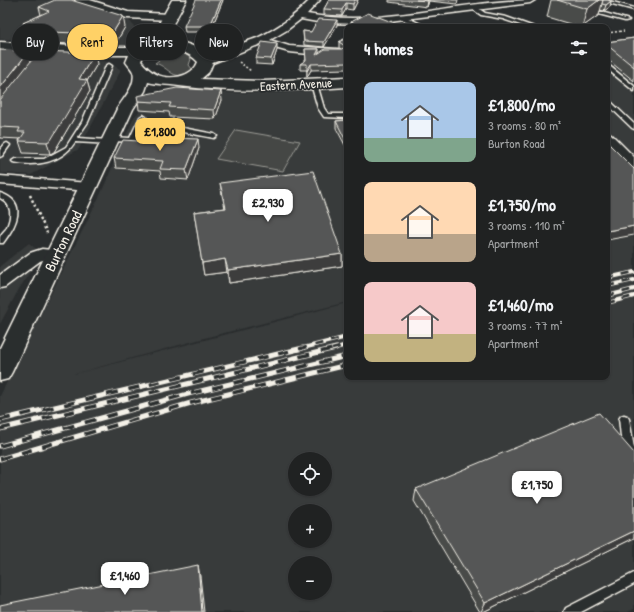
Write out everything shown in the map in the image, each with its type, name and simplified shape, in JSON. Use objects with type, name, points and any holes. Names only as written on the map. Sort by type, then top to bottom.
[{"type":"main road","points":[[167,23],[179,0]]},
{"type":"main road","points":[[0,46],[45,51],[67,51]]},
{"type":"main road","name":"Eastern Avenue","points":[[187,49],[202,56],[206,64],[221,76],[244,86]]},
{"type":"main road","name":"Eastern Avenue","points":[[118,58],[139,68],[153,78],[177,82],[221,86],[277,86],[344,82]]},
{"type":"main road","name":"Burton Road","points":[[0,372],[53,247],[89,187],[125,109],[139,89],[142,80],[139,68],[133,62],[134,60]]},
{"type":"main road","points":[[125,109],[140,98],[202,72],[206,64]]},
{"type":"street","points":[[80,0],[127,15],[167,23]]},
{"type":"street","points":[[243,47],[262,40],[285,27],[300,16],[315,0]]},
{"type":"street","points":[[300,16],[323,20],[368,24],[402,17],[473,7],[487,3],[530,0]]},
{"type":"street","points":[[262,40],[274,47],[294,50],[338,52]]},
{"type":"street","points":[[206,64],[214,60]]},
{"type":"street","points":[[610,139],[634,164]]},
{"type":"street","points":[[0,180],[89,187]]},
{"type":"street","points":[[0,283],[35,257],[53,247]]},
{"type":"lane","points":[[600,0],[634,9]]},
{"type":"lane","points":[[473,7],[483,14],[504,18],[522,24]]},
{"type":"lane","points":[[586,9],[627,20]]},
{"type":"lane","points":[[402,17],[416,24]]},
{"type":"lane","points":[[15,161],[46,161],[68,148],[85,122],[109,66]]},
{"type":"lane","points":[[610,69],[634,89]]},
{"type":"lane","points":[[314,84],[320,108],[326,116],[344,116]]},
{"type":"lane","points":[[610,105],[634,128]]},
{"type":"lane","points":[[132,140],[143,117]]},
{"type":"lane","points":[[74,140],[132,140],[164,142],[173,122]]},
{"type":"lane","points":[[169,130],[183,130],[214,136]]},
{"type":"lane","points":[[0,155],[7,145]]},
{"type":"lane","points":[[0,196],[6,198],[10,202],[15,215],[13,223],[0,241]]},
{"type":"lane","points":[[624,419],[629,449],[634,455]]},
{"type":"lane","points":[[570,612],[634,578]]},
{"type":"path","points":[[610,34],[627,31]]},
{"type":"path","points":[[236,60],[253,72]]},
{"type":"path","points":[[33,183],[28,190],[53,247]]},
{"type":"shaded area","points":[[0,0],[70,0],[129,20],[132,24],[126,24],[126,45],[118,46],[118,24],[67,24],[67,44],[59,43],[59,24],[12,24],[12,40],[0,39]]},
{"type":"shaded area","points":[[634,44],[634,609],[628,612],[0,612],[0,396],[101,193],[134,117],[149,101],[198,93],[278,93],[344,88],[344,303],[212,336],[74,374],[344,304],[344,380],[610,380],[610,48]]},
{"type":"shaded area","points":[[187,55],[191,59],[189,65],[192,69],[186,74],[176,75],[155,63],[159,60],[187,60]]},
{"type":"shaded area","points":[[0,58],[12,59],[12,60],[59,60],[59,59],[101,60],[108,62],[120,69],[120,72],[79,149],[31,175],[0,173]]},
{"type":"shaded area","points":[[236,130],[300,141],[283,171],[216,159]]},
{"type":"shaded area","points":[[29,243],[42,254],[19,289],[0,324],[0,266]]},
{"type":"building","points":[[55,0],[71,0],[123,16],[118,24],[67,24],[67,33],[59,32],[59,24],[23,23],[49,11],[39,7]]},
{"type":"building","points":[[196,0],[221,0],[211,24],[195,24],[195,26],[187,26],[187,24],[185,24]]},
{"type":"building","points":[[329,0],[355,0],[353,4],[346,3],[342,10],[324,9]]},
{"type":"building","points":[[557,0],[599,0],[587,9]]},
{"type":"building","points":[[603,0],[611,1],[606,5],[602,4]]},
{"type":"building","points":[[368,13],[397,24],[356,24],[351,22]]},
{"type":"building","points":[[318,19],[337,20],[324,42],[304,41],[303,31],[311,32]]},
{"type":"building","points":[[634,38],[634,67],[610,47],[610,42]]},
{"type":"building","points":[[344,39],[344,45],[339,42]]},
{"type":"building","points":[[262,42],[277,44],[271,59],[256,58]]},
{"type":"building","points":[[344,47],[344,63],[311,64],[307,71],[307,64],[300,64],[306,60],[305,49],[319,49],[316,55],[325,49],[342,49]]},
{"type":"building","points":[[0,50],[12,50],[12,60],[22,60],[0,88]]},
{"type":"building","points":[[59,52],[67,52],[67,60],[91,60],[79,79],[87,80],[51,140],[47,142],[19,141],[25,132],[18,132],[20,128],[0,127],[0,100],[32,60],[59,60]]},
{"type":"building","points":[[177,88],[221,91],[214,110],[169,107],[171,103],[138,101],[137,96]]},
{"type":"building","points":[[344,120],[344,137],[336,121]]},
{"type":"building","points":[[173,138],[198,139],[186,170],[160,169],[163,161],[114,158],[123,140],[170,143]]},
{"type":"building","points":[[610,145],[634,169],[634,226],[610,230]]},
{"type":"building","points":[[313,171],[342,254],[228,270],[225,259],[202,263],[194,212],[226,208],[220,183]]},
{"type":"building","points":[[599,413],[634,453],[634,531],[485,603],[416,489]]},
{"type":"building","points":[[198,565],[202,612],[0,612],[0,605]]},
{"type":"railway","points":[[610,277],[634,272]]},
{"type":"railway","points":[[610,285],[634,280]]},
{"type":"railway","points":[[610,295],[634,289]]},
{"type":"railway","points":[[610,302],[634,296]]},
{"type":"railway","points":[[303,348],[344,338]]},
{"type":"railway","points":[[333,349],[344,346]]},
{"type":"railway","points":[[0,420],[303,348]]},
{"type":"railway","points":[[299,349],[303,348]]},
{"type":"railway","points":[[0,429],[333,349]]},
{"type":"railway","points":[[0,446],[188,394],[344,357]]},
{"type":"railway","points":[[0,459],[191,403],[344,366]]}]
